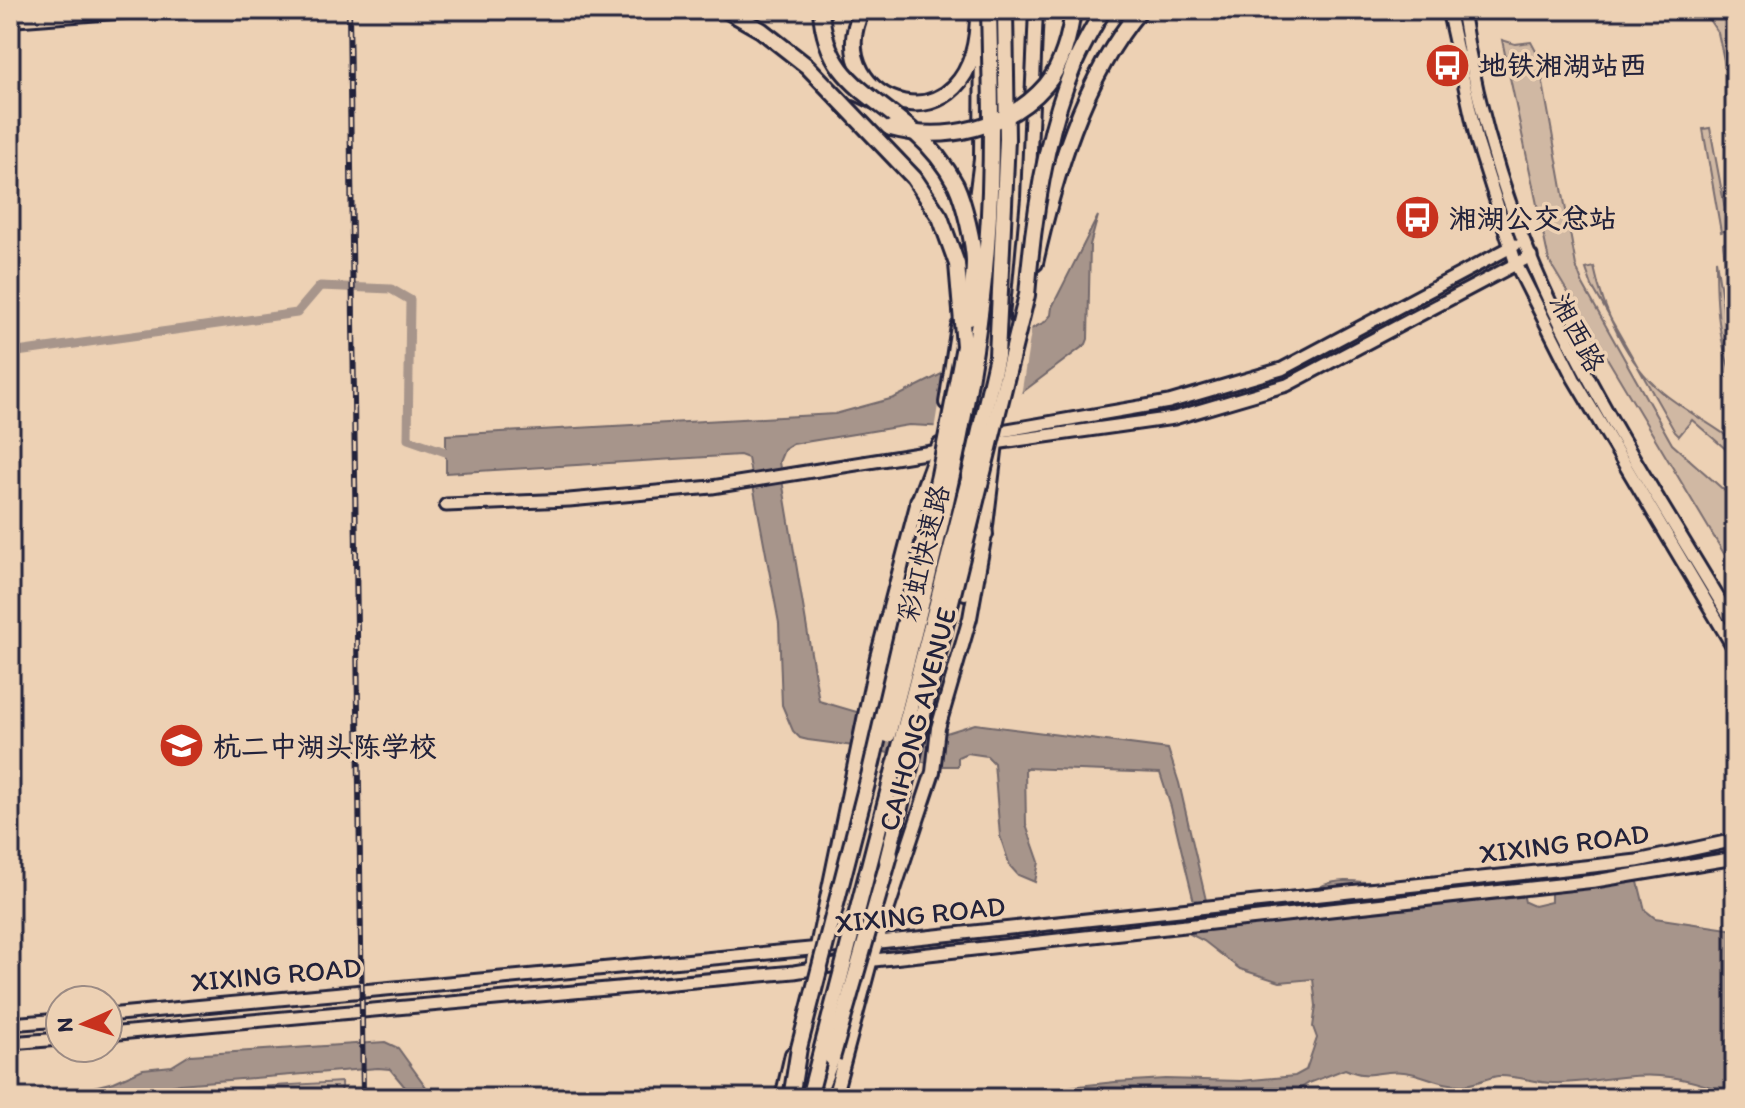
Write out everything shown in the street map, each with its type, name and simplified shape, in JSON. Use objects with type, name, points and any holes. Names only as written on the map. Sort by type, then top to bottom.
[{"type":"highway","points":[[726,10],[779,43],[807,66],[914,178],[940,217],[957,264],[964,346]]},
{"type":"highway","points":[[793,1098],[799,1048],[873,761],[939,475],[964,346],[974,260],[956,186],[927,145],[867,97],[844,73],[825,38],[821,10]]},
{"type":"highway","points":[[862,10],[857,23],[855,51],[865,78],[891,100],[913,104],[937,99],[959,85],[972,61],[980,10]]},
{"type":"highway","name":"彩虹快速路","points":[[793,1098],[917,624],[952,479],[970,381],[987,250],[991,189],[989,10]]},
{"type":"highway","name":"彩虹快速路","points":[[809,1098],[968,483],[997,356],[1007,139],[1005,10]]},
{"type":"highway","points":[[842,102],[877,123],[919,134],[960,131],[999,120],[1022,108],[1047,84],[1062,55],[1073,10]]},
{"type":"highway","points":[[1027,295],[1031,252],[1059,108],[1074,64],[1103,10]]},
{"type":"highway","points":[[816,1098],[832,1058],[887,860],[1041,238],[1078,120],[1113,45],[1140,10]]},
{"type":"highway","points":[[849,850],[852,806],[918,533],[918,501]]},
{"type":"highway","points":[[887,860],[917,782],[971,563],[985,534]]},
{"type":"main road","points":[[10,20],[141,10]]},
{"type":"main road","name":"CAIHONG AVENUE","points":[[782,1098],[817,949],[866,706],[918,501],[939,442],[954,360],[981,159],[980,10]]},
{"type":"main road","name":"CAIHONG AVENUE","points":[[834,1098],[871,959],[933,772],[938,728],[970,618],[1016,329],[1028,198],[1036,10]]},
{"type":"main road","name":"湘西路","points":[[1448,10],[1477,141],[1516,264],[1574,379],[1735,650]]},
{"type":"main road","name":"湘西路","points":[[1462,10],[1466,40],[1497,164],[1524,239],[1562,327],[1735,626]]},
{"type":"main road","points":[[997,436],[1169,402],[1282,369],[1524,239]]},
{"type":"main road","points":[[446,505],[582,499],[746,482],[939,442],[1174,418],[1287,385],[1531,256]]},
{"type":"main road","name":"XIXING ROAD","points":[[124,1014],[817,949],[1604,865],[1735,840]]},
{"type":"main road","name":"XIXING ROAD","points":[[124,1033],[812,970],[871,959],[1595,881],[1735,858]]},
{"type":"main road","points":[[10,1024],[44,1021]]},
{"type":"main road","points":[[10,1043],[44,1040]]},
{"type":"shaded area","points":[[1706,10],[1735,10],[1735,110],[1718,33]]},
{"type":"shaded area","points":[[1502,40],[1515,44],[1531,42],[1538,55],[1576,266],[1583,285],[1672,444],[1735,500],[1735,572],[1549,261]]},
{"type":"shaded area","points":[[1710,128],[1729,230],[1721,232],[1703,129]]},
{"type":"shaded area","points":[[1098,216],[1090,245],[1086,344],[1024,391],[949,427],[909,425],[793,444],[784,450],[779,462],[819,701],[925,732],[943,734],[975,724],[1168,749],[1179,783],[1208,909],[1241,917],[1275,921],[1296,918],[1315,891],[1332,882],[1392,883],[1474,874],[1502,876],[1509,889],[1523,893],[1525,902],[1534,906],[1551,902],[1551,883],[1555,875],[1562,874],[1571,882],[1616,877],[1618,867],[1633,862],[1645,910],[1655,918],[1735,930],[1735,1096],[1670,1077],[1553,1083],[1498,1076],[1463,1085],[1447,1084],[1404,1072],[1362,1074],[1345,1069],[1282,1095],[1270,1093],[1239,1098],[1005,1098],[1030,1092],[1060,1093],[1069,1087],[1115,1082],[1165,1079],[1241,1081],[1295,1076],[1306,1070],[1317,1038],[1313,1027],[1316,1006],[1313,979],[1280,982],[1240,969],[1204,941],[1182,930],[1174,915],[1195,906],[1160,773],[1025,768],[1026,825],[1039,862],[1035,882],[1018,875],[1010,866],[1000,836],[994,763],[987,756],[967,753],[958,757],[958,766],[939,766],[869,748],[808,740],[800,738],[793,731],[782,705],[779,623],[748,458],[740,455],[446,473],[446,435],[835,414],[894,398],[1045,322]]},
{"type":"shaded area","points":[[1731,242],[1732,303],[1730,304],[1723,243]]},
{"type":"shaded area","points":[[1716,260],[1735,384],[1719,323]]},
{"type":"shaded area","points":[[1594,267],[1598,284],[1610,318],[1586,269]]},
{"type":"shaded area","points":[[1610,318],[1637,365],[1627,351]]},
{"type":"shaded area","points":[[1637,365],[1662,392],[1735,442],[1735,457],[1692,420],[1679,436]]},
{"type":"shaded area","points":[[385,1042],[398,1048],[434,1098],[414,1098],[390,1069],[378,1068],[179,1084],[123,1098],[48,1098],[114,1082],[143,1069],[172,1066],[190,1055]]},
{"type":"shaded area","points":[[341,1082],[342,1098],[171,1098],[208,1090]]},
{"type":"pier","points":[[1032,325],[1021,396],[947,431],[934,430],[944,368]]},
{"type":"waterway","points":[[10,353],[297,313],[320,286],[391,289],[410,300],[408,439],[457,456]]},
{"type":"railway","points":[[349,10],[363,1098]]},
{"type":"place","name":"地铁湘湖站西","points":[[1448,65]]},
{"type":"place","name":"湘湖公交总站","points":[[1418,218]]},
{"type":"place","name":"杭二中湖头陈学校","points":[[182,746]]}]
